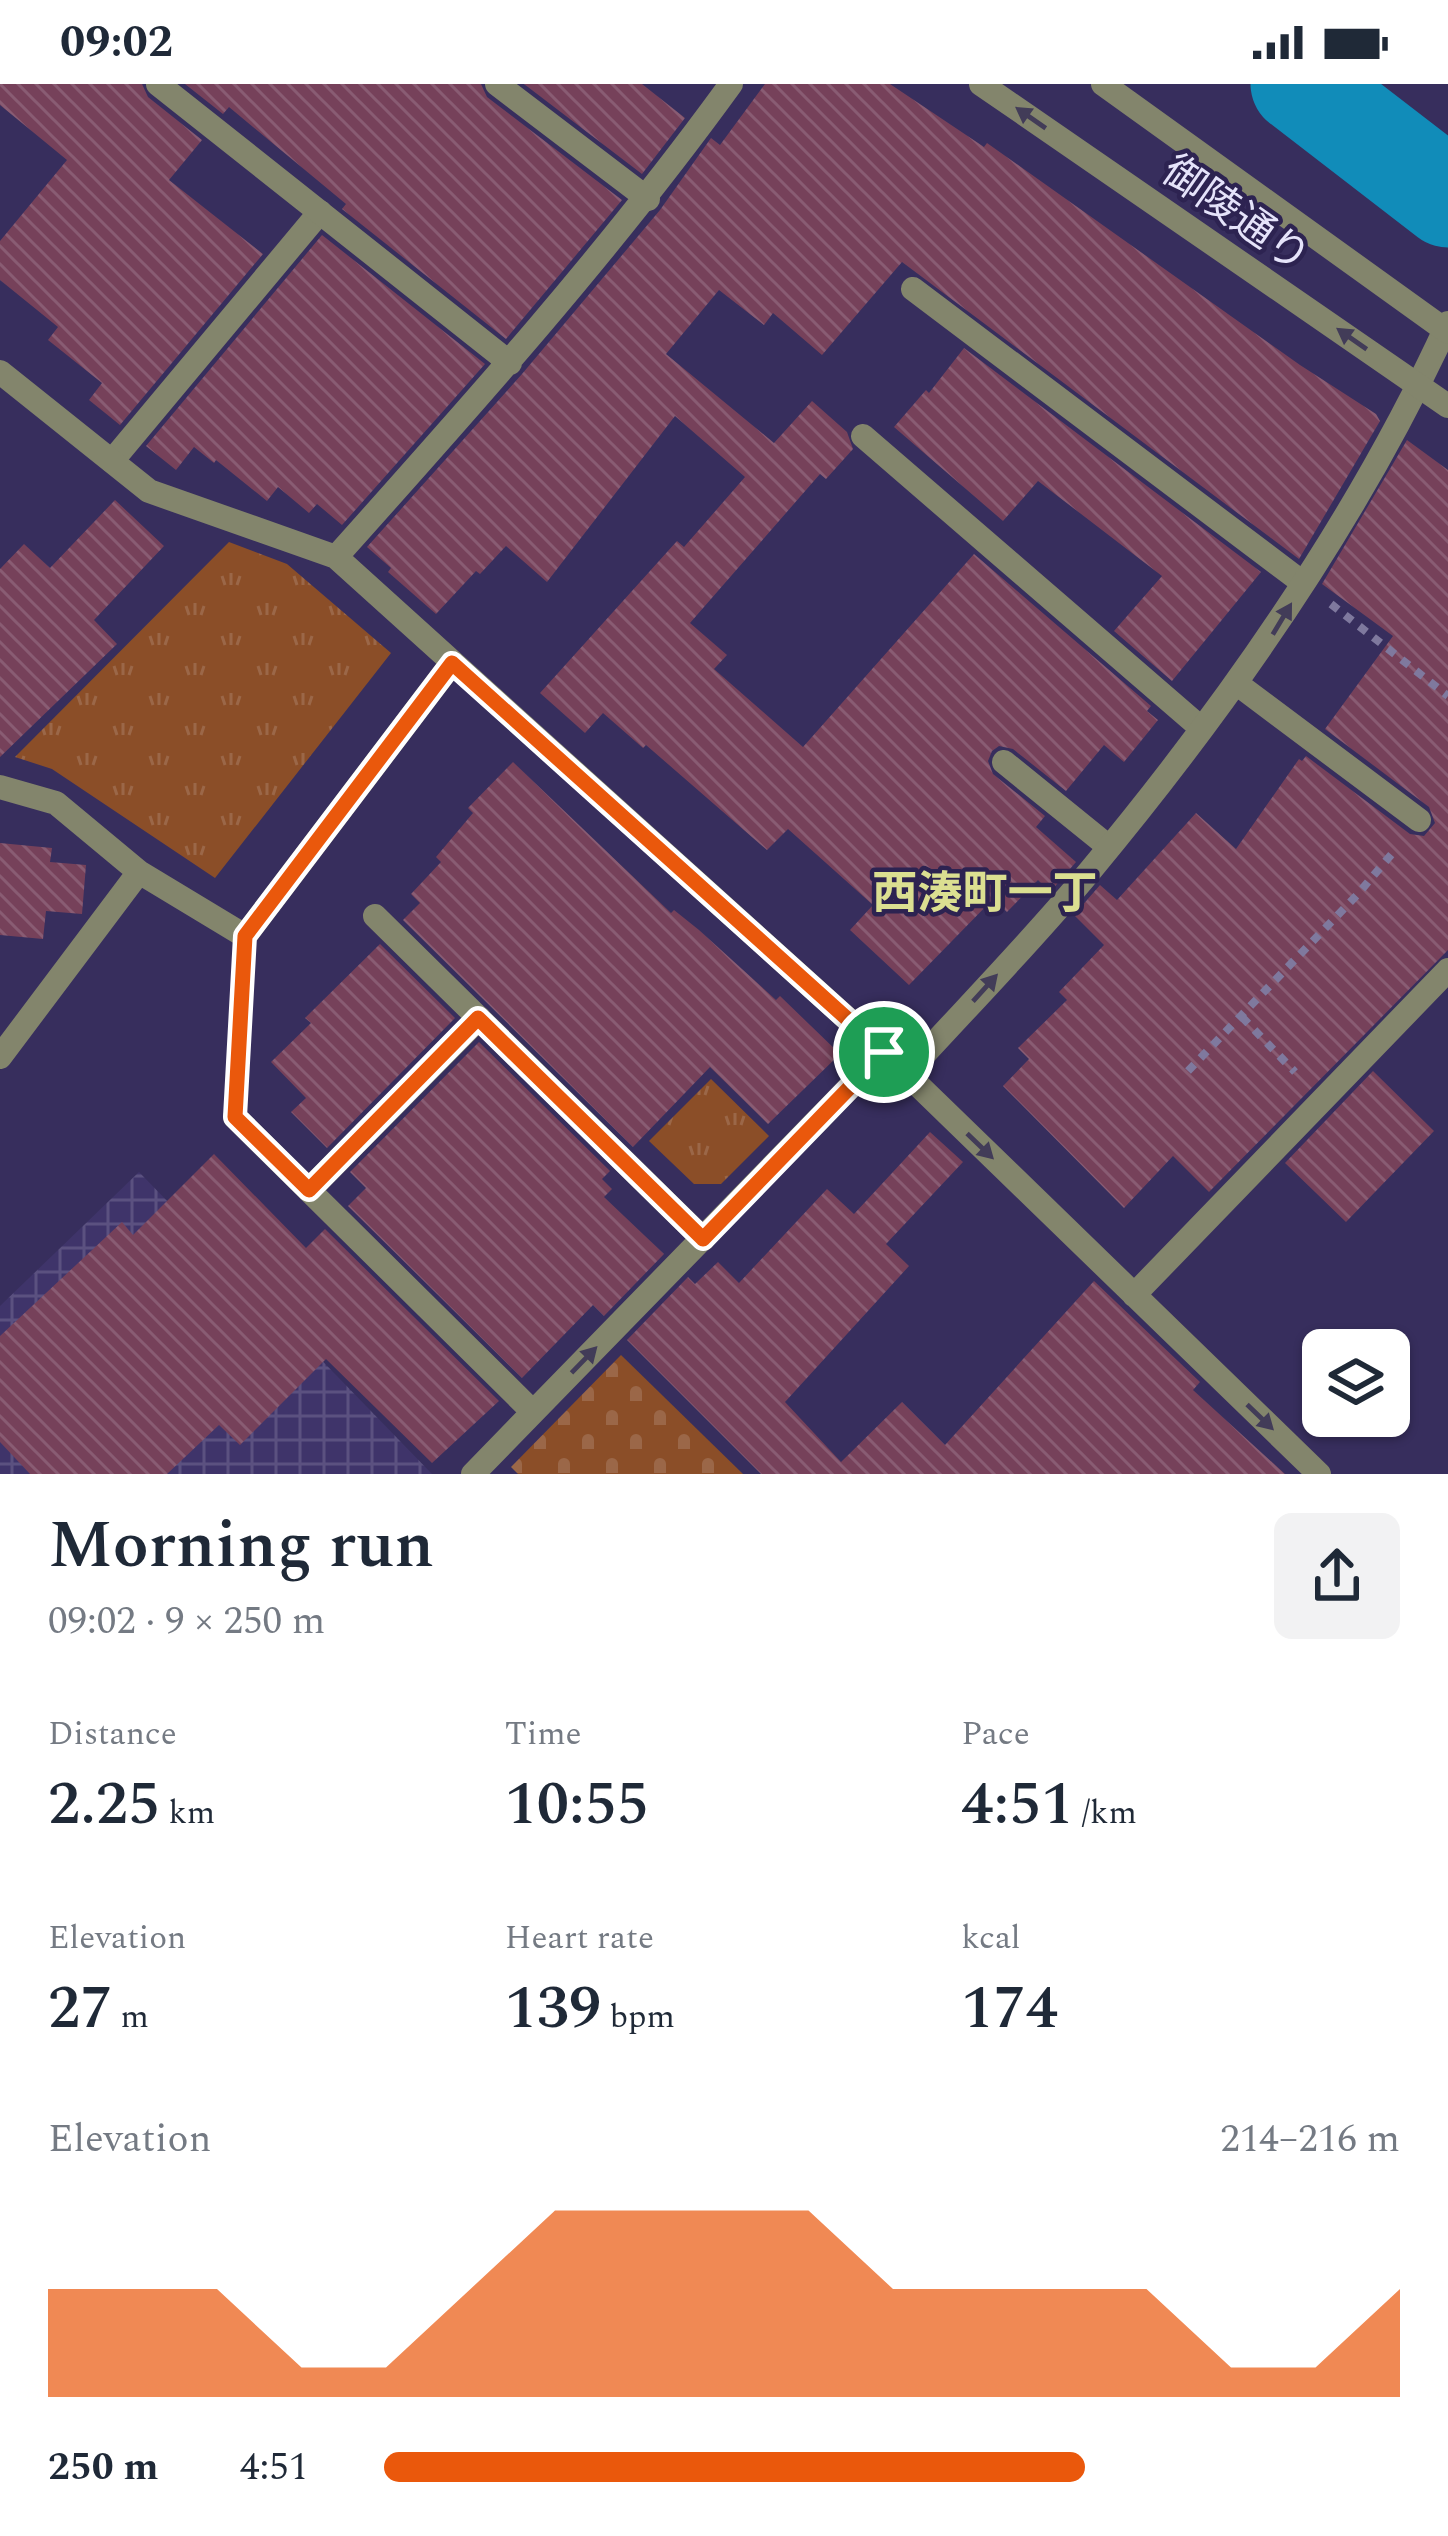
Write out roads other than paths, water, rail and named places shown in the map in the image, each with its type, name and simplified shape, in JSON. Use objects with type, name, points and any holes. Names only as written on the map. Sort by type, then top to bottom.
[{"type":"street","points":[[158,84],[510,363]]},
{"type":"street","points":[[497,84],[648,199]]},
{"type":"street","points":[[336,557],[510,363],[648,199],[731,84]]},
{"type":"street","name":"御陵通り","points":[[981,84],[1448,406]]},
{"type":"street","name":"御陵通り","points":[[1103,84],[1447,328]]},
{"type":"street","points":[[112,461],[320,212]]},
{"type":"street","points":[[913,289],[1303,583]]},
{"type":"street","points":[[906,1074],[1108,847],[1272,636],[1419,386],[1447,328]]},
{"type":"street","points":[[0,372],[149,491],[336,557],[884,1052],[1319,1474]]},
{"type":"street","points":[[863,436],[1201,728]]},
{"type":"street","points":[[0,787],[56,802],[139,872],[245,936],[452,663]]},
{"type":"street","points":[[1236,682],[1419,820]]},
{"type":"street","points":[[1004,762],[1108,847]]},
{"type":"street","points":[[0,1057],[139,872]]},
{"type":"street","points":[[375,916],[703,1239]]},
{"type":"street","points":[[1134,1295],[1448,970]]},
{"type":"street","points":[[309,1190],[478,1018]]},
{"type":"street","points":[[473,1474],[884,1052]]},
{"type":"street","points":[[235,1117],[533,1412]]},
{"type":"waterway","points":[[1300,84],[1448,198]]},
{"type":"district","name":"西湊町一丁","points":[[985,892]]}]
